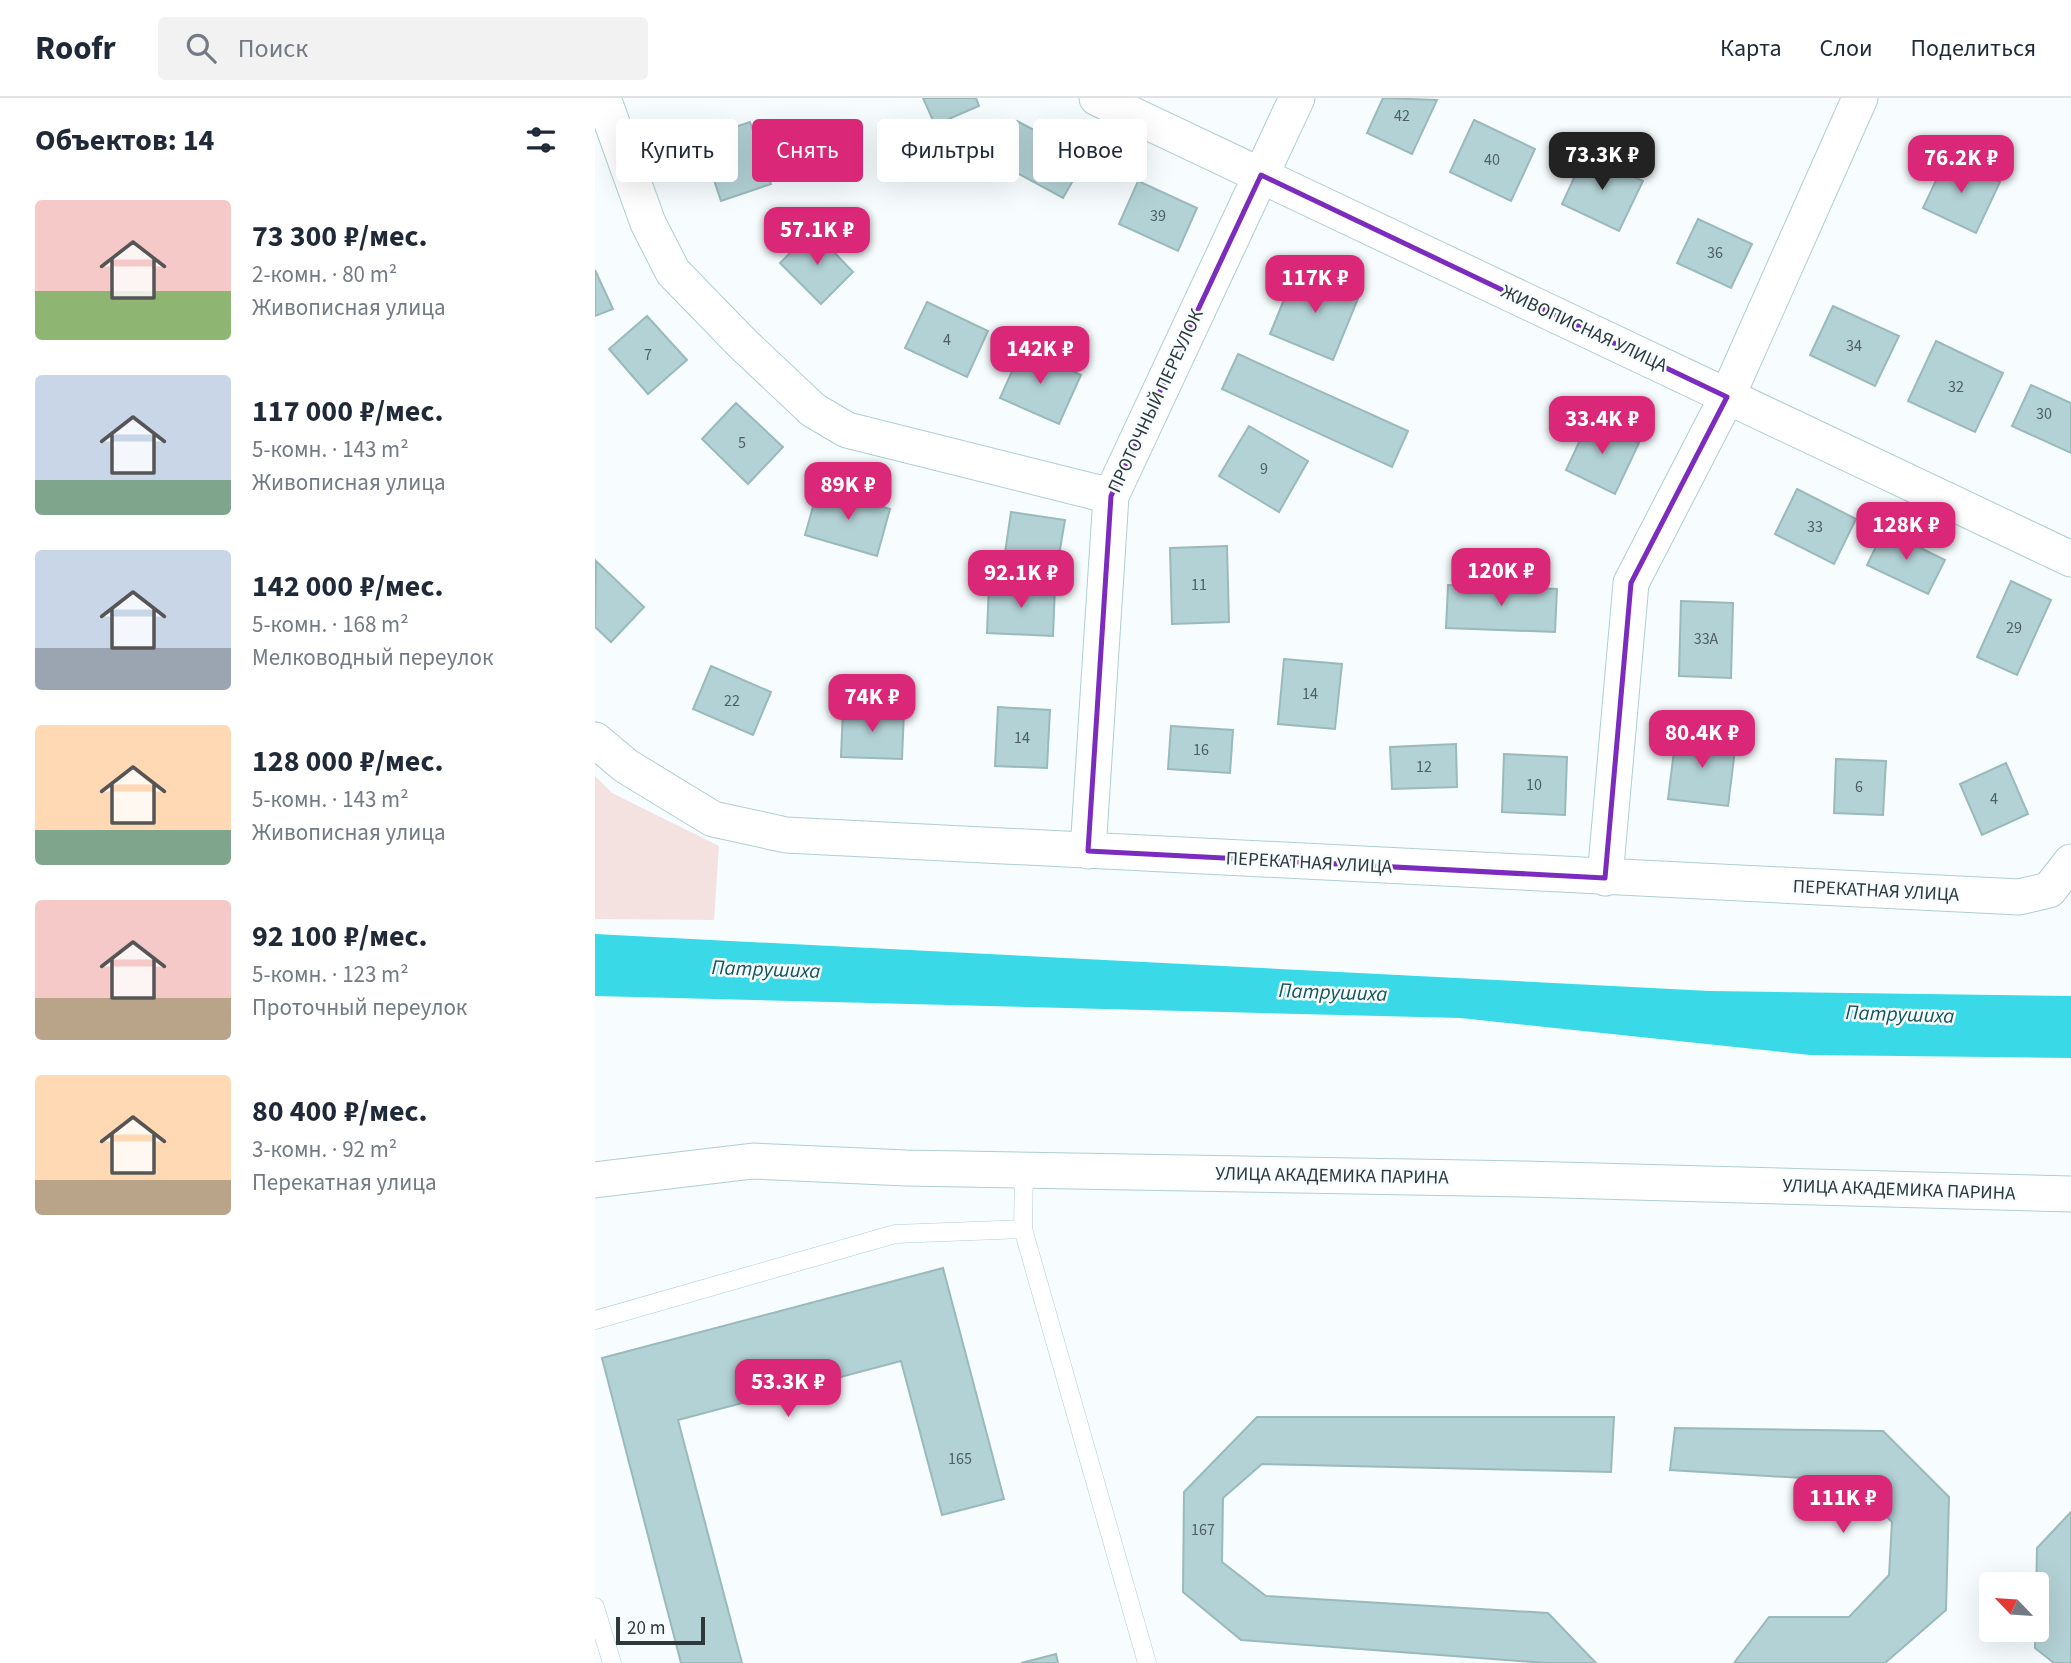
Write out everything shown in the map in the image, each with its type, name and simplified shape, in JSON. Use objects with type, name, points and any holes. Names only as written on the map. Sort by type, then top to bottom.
[{"type":"street","points":[[603,98],[648,223],[673,272],[743,345],[813,410],[847,430],[1111,496]]},
{"type":"street","name":"ЖИВОПИСНАЯ УЛИЦА","points":[[1097,98],[2071,559]]},
{"type":"street","name":"ПРОТОЧНЫЙ ПЕРЕУЛОК","points":[[1088,851],[1111,496],[1297,98]]},
{"type":"street","points":[[1605,878],[1631,583],[1727,397],[1860,98]]},
{"type":"street","name":"ПЕРЕКАТНАЯ УЛИЦА","points":[[595,740],[626,766],[713,819],[786,835],[2019,897],[2049,890],[2071,862]]},
{"type":"street","name":"УЛИЦА АКАДЕМИКА ПАРИНА","points":[[595,1180],[753,1161],[1024,1171],[1523,1179],[2071,1194]]},
{"type":"lane","points":[[1024,1171],[1023,1229],[1147,1663]]},
{"type":"lane","points":[[595,1320],[895,1234],[1023,1229]]},
{"type":"lane","points":[[595,1606],[612,1663]]},
{"type":"highlighted area","points":[[1261,175],[1727,397],[1631,583],[1605,878],[1088,851],[1111,496]]},
{"type":"shaded area","points":[[595,776],[612,793],[719,846],[714,920],[595,919]]},
{"type":"water","name":"Патрушиха","points":[[595,934],[1710,991],[2071,996],[2071,1058],[1810,1055],[1460,1018],[595,996]]},
{"type":"building","points":[[923,98],[976,98],[979,106],[949,119],[932,119]]},
{"type":"building","points":[[1383,98],[1437,100],[1412,154],[1367,133]]},
{"type":"building","points":[[1474,120],[1535,149],[1511,201],[1450,172]]},
{"type":"building","points":[[750,122],[752,128],[752,182],[771,184],[721,201],[715,182],[738,182],[738,126]]},
{"type":"building","points":[[1019,122],[1033,130],[1033,182],[1019,174]]},
{"type":"building","points":[[1585,154],[1643,181],[1619,231],[1562,204]]},
{"type":"building","points":[[1947,157],[2000,182],[1976,233],[1923,208]]},
{"type":"building","points":[[1034,182],[1072,182],[1063,198]]},
{"type":"building","points":[[1138,182],[1197,208],[1178,251],[1119,224]]},
{"type":"building","points":[[1698,219],[1752,244],[1731,288],[1677,263]]},
{"type":"building","points":[[813,230],[853,272],[821,304],[780,263]]},
{"type":"building","points":[[595,270],[613,309],[595,316]]},
{"type":"building","points":[[1296,270],[1359,296],[1333,360],[1270,334]]},
{"type":"building","points":[[927,302],[988,331],[967,377],[905,348]]},
{"type":"building","points":[[1833,306],[1899,336],[1875,386],[1810,355]]},
{"type":"building","points":[[647,316],[687,360],[648,394],[609,349]]},
{"type":"building","points":[[1936,341],[2003,373],[1975,432],[1908,401]]},
{"type":"building","points":[[1022,349],[1081,375],[1059,424],[1000,398]]},
{"type":"building","points":[[1238,354],[1408,431],[1392,467],[1222,389]]},
{"type":"building","points":[[2031,385],[2071,403],[2071,453],[2012,426]]},
{"type":"building","points":[[736,403],[783,447],[748,484],[702,439]]},
{"type":"building","points":[[1590,419],[1639,443],[1615,494],[1566,470]]},
{"type":"building","points":[[1249,426],[1308,461],[1279,512],[1219,476]]},
{"type":"building","points":[[818,489],[890,509],[877,556],[805,535]]},
{"type":"building","points":[[1797,489],[1856,519],[1834,564],[1775,534]]},
{"type":"building","points":[[1011,512],[1065,520],[1058,561],[1005,553]]},
{"type":"building","points":[[1884,530],[1945,560],[1928,594],[1867,565]]},
{"type":"building","points":[[1227,546],[1229,622],[1172,624],[1170,548]]},
{"type":"building","points":[[596,561],[644,607],[611,642],[595,627]]},
{"type":"building","points":[[2011,581],[2051,600],[2017,675],[1977,657]]},
{"type":"building","points":[[989,583],[1055,586],[1053,636],[987,633]]},
{"type":"building","points":[[1448,585],[1557,589],[1555,632],[1446,628]]},
{"type":"building","points":[[1681,601],[1733,603],[1731,678],[1679,676]]},
{"type":"building","points":[[1284,659],[1342,664],[1335,729],[1278,724]]},
{"type":"building","points":[[711,666],[771,692],[753,735],[693,709]]},
{"type":"building","points":[[998,707],[1050,710],[1047,768],[995,766]]},
{"type":"building","points":[[843,708],[904,711],[902,759],[841,757]]},
{"type":"building","points":[[1171,726],[1233,730],[1230,773],[1168,769]]},
{"type":"building","points":[[1676,735],[1736,742],[1728,806],[1668,799]]},
{"type":"building","points":[[1456,744],[1457,787],[1392,789],[1390,747]]},
{"type":"building","points":[[1504,754],[1567,757],[1565,815],[1502,812]]},
{"type":"building","points":[[1836,759],[1886,761],[1883,815],[1834,813]]},
{"type":"building","points":[[2006,763],[2028,814],[1982,835],[1960,784]]},
{"type":"building","points":[[943,1268],[1004,1499],[942,1515],[901,1361],[678,1420],[742,1663],[681,1663],[602,1358]]},
{"type":"building","points":[[1257,1417],[1614,1417],[1611,1472],[1262,1464],[1223,1498],[1222,1562],[1266,1596],[1548,1613],[1596,1663],[1546,1663],[1241,1640],[1183,1592],[1184,1492]]},
{"type":"building","points":[[1675,1428],[1883,1431],[1949,1497],[1946,1610],[1885,1663],[1734,1663],[1769,1617],[1849,1617],[1889,1575],[1892,1522],[1852,1481],[1670,1470]]},
{"type":"building","points":[[2071,1512],[2071,1663],[2054,1663],[2035,1648],[2035,1642],[2049,1642],[2049,1572],[2037,1572],[2037,1548]]},
{"type":"building","points":[[1056,1654],[1058,1663],[1021,1663]]}]
